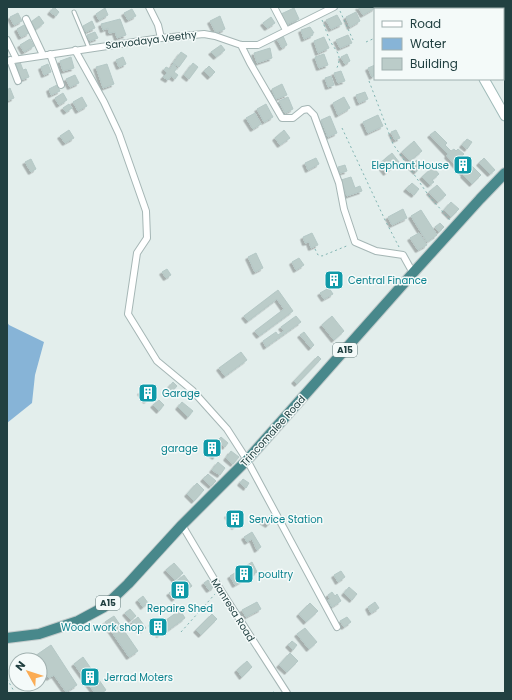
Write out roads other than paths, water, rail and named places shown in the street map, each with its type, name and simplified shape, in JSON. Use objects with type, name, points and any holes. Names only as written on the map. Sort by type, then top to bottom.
[{"type":"highway","name":"Trincomalee Road","points":[[7,638],[39,634],[78,620],[104,607],[128,584],[182,525],[247,460],[413,273],[505,173]]},
{"type":"main road","points":[[485,80],[505,116]]},
{"type":"street","points":[[149,7],[158,25],[161,38]]},
{"type":"street","points":[[274,7],[286,30]]},
{"type":"street","name":"Sarvodaya Veethy","points":[[11,60],[161,38],[204,34],[215,36],[241,45],[258,44],[334,7]]},
{"type":"street","points":[[26,19],[46,54],[61,85]]},
{"type":"street","points":[[7,40],[11,60],[18,81]]},
{"type":"street","points":[[241,45],[282,118],[293,118],[303,110],[308,109],[314,115],[339,183],[344,209],[356,242],[376,250],[403,255],[413,273]]},
{"type":"street","points":[[75,50],[104,102],[119,134],[146,211],[147,238],[137,253],[128,314],[157,361],[192,390],[227,429],[247,460],[337,627]]},
{"type":"street","name":"Manresa Road","points":[[182,525],[220,589],[287,693]]},
{"type":"lane","points":[[74,12],[89,48]]},
{"type":"water","points":[[7,322],[9,325],[44,342],[35,375],[32,403],[7,423]]},
{"type":"place","name":"Elephant House","points":[[463,165]]},
{"type":"place","name":"Central Finance","points":[[334,280]]},
{"type":"place","name":"Garage","points":[[148,393]]},
{"type":"place","name":"garage","points":[[212,448]]},
{"type":"place","name":"Service Station","points":[[235,519]]},
{"type":"place","name":"poultry","points":[[244,574]]},
{"type":"place","name":"Repaire Shed","points":[[180,590]]},
{"type":"place","name":"Wood work shop","points":[[158,627]]},
{"type":"place","name":"Jerrad Moters","points":[[90,677]]}]
